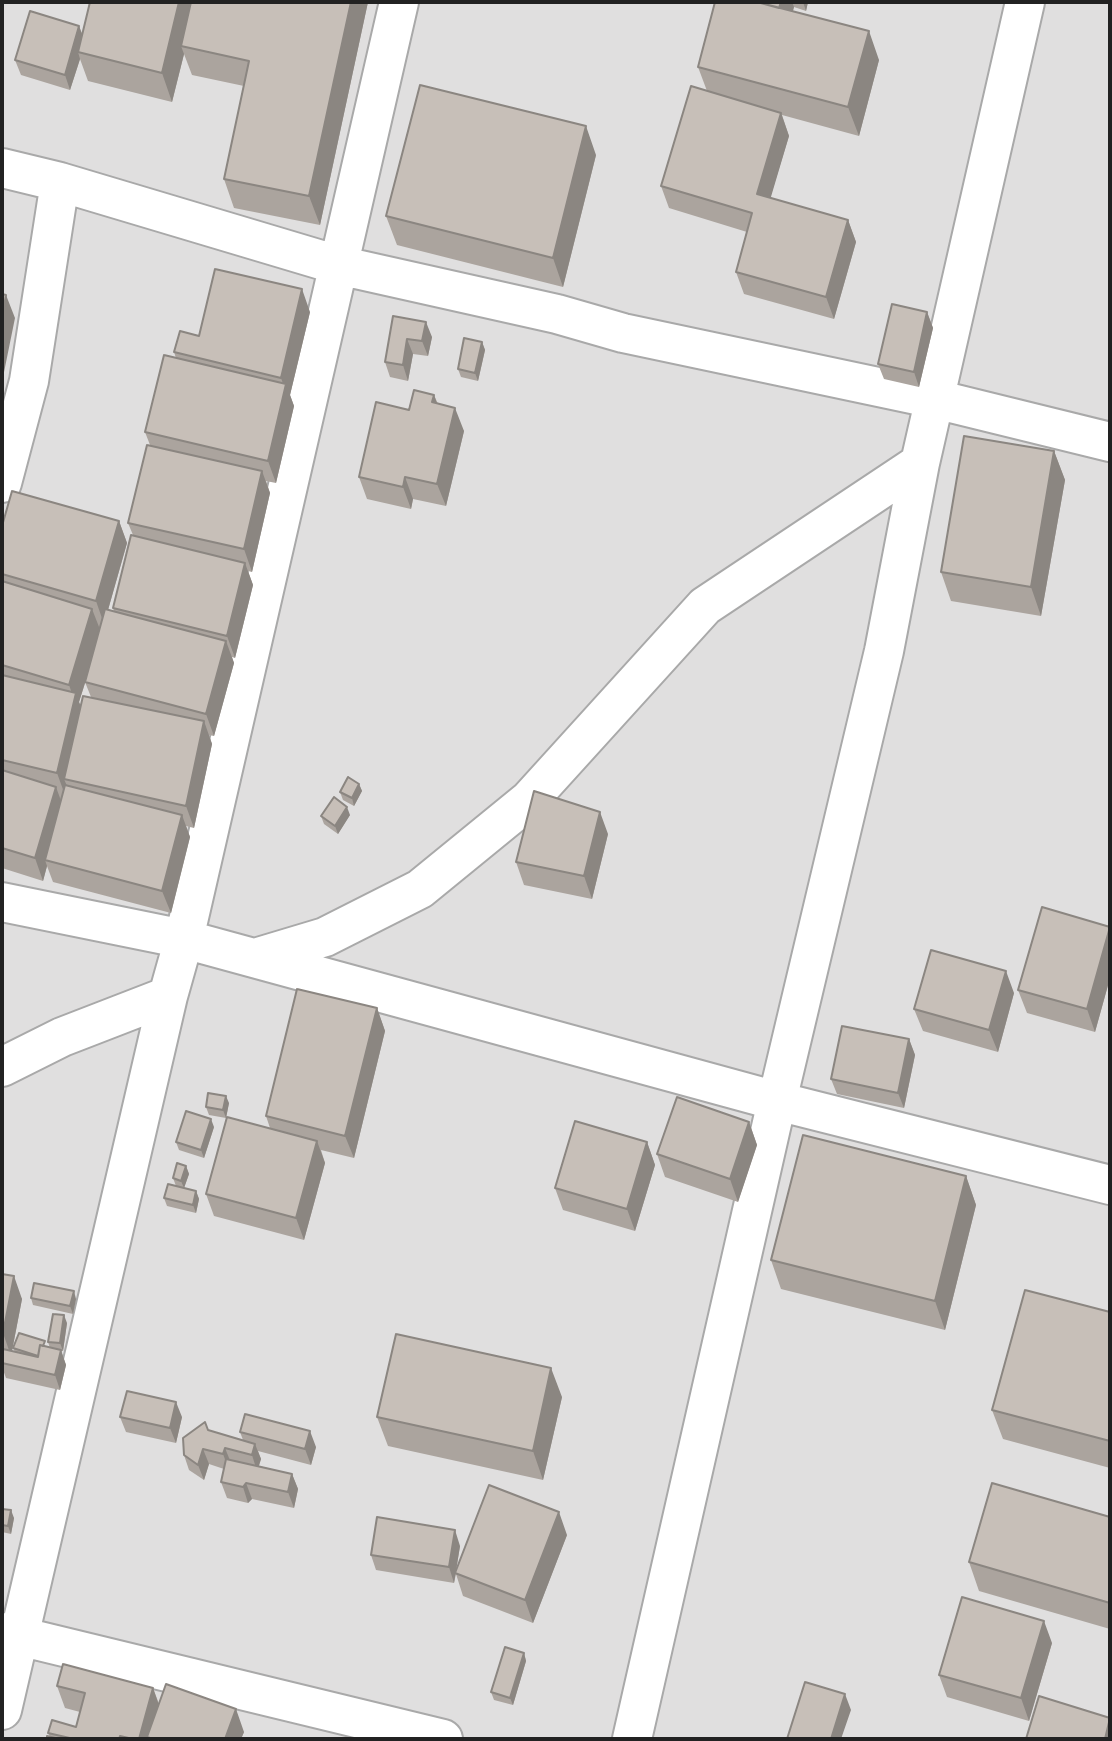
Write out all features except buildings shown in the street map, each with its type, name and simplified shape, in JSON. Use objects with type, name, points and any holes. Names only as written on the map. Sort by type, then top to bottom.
[{"type":"street","points":[[2,1710],[10,1634],[184,939],[399,2]]},
{"type":"street","points":[[632,1739],[777,1101],[884,651],[920,463],[1025,2]]},
{"type":"street","points":[[2,168],[60,182],[338,265],[557,314],[624,333],[935,399],[1110,442]]},
{"type":"street","points":[[2,483],[29,381],[60,182]]},
{"type":"street","points":[[255,958],[325,937],[420,889],[528,800],[705,606],[920,463]]},
{"type":"street","points":[[2,902],[184,939],[777,1101],[1110,1185]]},
{"type":"street","points":[[2,1067],[62,1037],[168,996]]},
{"type":"street","points":[[10,1634],[443,1739]]},
{"type":"shaded area","points":[[2,2],[1110,2],[1110,1739],[2,1739]]}]
